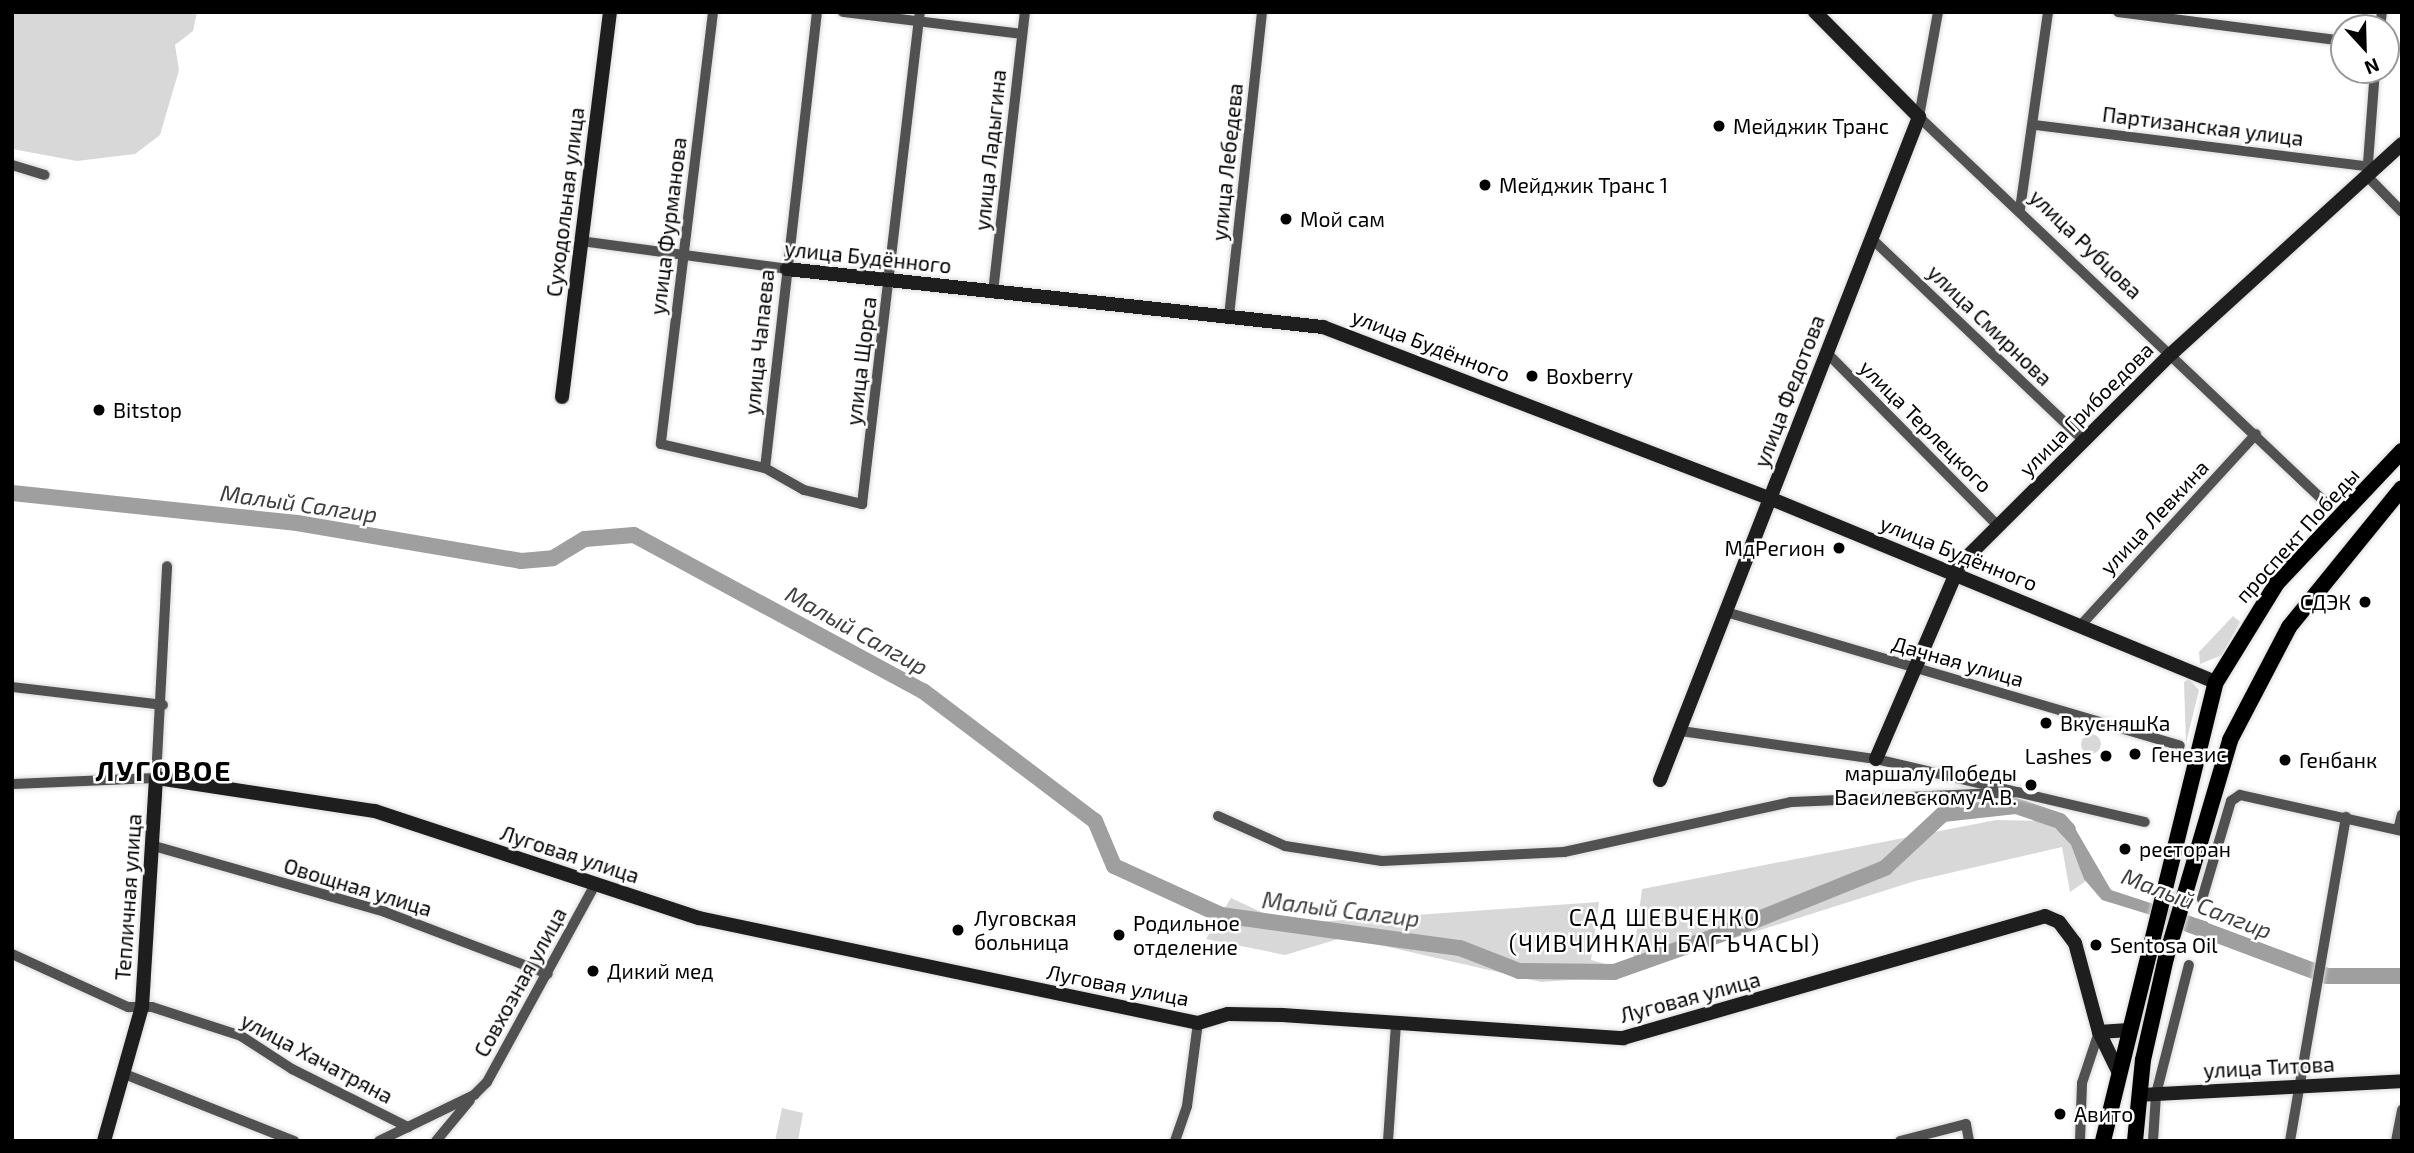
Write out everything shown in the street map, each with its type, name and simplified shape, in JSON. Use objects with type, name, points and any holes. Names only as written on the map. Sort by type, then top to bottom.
[{"type":"main road","name":"проспект Победы","points":[[2129,1030],[2216,682],[2260,606],[2334,521],[2402,452]]},
{"type":"main road","points":[[2136,1141],[2139,1095],[2181,900],[2211,793],[2248,700],[2289,627],[2353,542],[2402,488]]},
{"type":"main road","points":[[2334,521],[2355,519],[2353,542]]},
{"type":"main road","points":[[2103,1141],[2129,1030]]},
{"type":"street","name":"Суходольная улица","points":[[562,397],[610,12]]},
{"type":"street","name":"улица Фурманова","points":[[713,12],[661,444],[765,468]]},
{"type":"street","name":"улица Чапаева","points":[[765,468],[817,12]]},
{"type":"street","points":[[843,12],[920,16],[1022,34]]},
{"type":"street","name":"улица Ладыгина","points":[[993,292],[1025,12]]},
{"type":"street","name":"улица Лебедева","points":[[1229,316],[1262,12]]},
{"type":"street","name":"улица Рубцова","points":[[1815,12],[1919,117],[2020,209],[2328,505]]},
{"type":"street","name":"улица Федотова","points":[[1660,780],[1919,117],[1938,12]]},
{"type":"street","points":[[2020,209],[2035,125],[2048,12]]},
{"type":"street","points":[[2118,12],[2330,39]]},
{"type":"street","name":"улица Щорса","points":[[765,468],[804,490],[862,504],[920,16]]},
{"type":"street","points":[[2374,84],[2366,171],[2402,212]]},
{"type":"street","name":"Партизанская улица","points":[[2035,125],[2366,171]]},
{"type":"street","name":"улица Грибоедова","points":[[1876,759],[1953,573],[2082,439],[2366,171],[2402,144]]},
{"type":"street","points":[[12,165],[45,175]]},
{"type":"street","name":"улица Смирнова","points":[[1871,238],[2082,439]]},
{"type":"street","name":"улица Будённого","points":[[581,241],[684,257],[890,281],[1323,327],[1769,498],[2216,682]]},
{"type":"street","name":"улица Терлецкого","points":[[1827,353],[1998,526]]},
{"type":"street","name":"улица Левкина","points":[[2081,625],[2256,434]]},
{"type":"street","name":"Тепличная улица","points":[[104,1141],[127,1074],[142,1007],[163,705],[167,566]]},
{"type":"street","name":"Дачная улица","points":[[1726,612],[2180,747]]},
{"type":"street","points":[[12,687],[163,705]]},
{"type":"street","points":[[1681,731],[1876,759],[2145,822]]},
{"type":"street","name":"Луговая улица","points":[[12,784],[156,778],[375,811],[699,918],[1198,1023],[1228,1014],[1640,1036],[2045,916],[2059,922],[2075,943],[2099,1032],[2118,1072]]},
{"type":"street","points":[[1218,816],[1285,846],[1382,861],[1564,852],[1791,802],[2018,792]]},
{"type":"street","points":[[2202,900],[2231,801],[2255,794],[2400,831],[2402,814]]},
{"type":"street","points":[[2290,1141],[2302,1087],[2346,817]]},
{"type":"street","name":"Овощная улица","points":[[154,846],[385,912],[548,974]]},
{"type":"street","name":"Совхозная улица","points":[[436,1141],[474,1096],[548,974],[595,885]]},
{"type":"street","name":"улица Хачатряна","points":[[12,954],[91,994],[241,1036],[292,1069],[408,1126]]},
{"type":"street","points":[[2153,1141],[2156,1094],[2189,965]]},
{"type":"street","points":[[1175,1141],[1187,1106],[1198,1023]]},
{"type":"street","points":[[1388,1141],[1396,1023]]},
{"type":"street","points":[[2080,1141],[2082,1083],[2099,1032],[2129,1030]]},
{"type":"street","points":[[127,1074],[293,1141]]},
{"type":"street","name":"улица Титова","points":[[2139,1095],[2402,1081]]},
{"type":"street","points":[[379,1141],[474,1096]]},
{"type":"street","points":[[2396,1141],[2402,1110]]},
{"type":"street","points":[[1905,1137],[1966,1125],[1969,1141]]},
{"type":"shaded area","points":[[12,12],[197,12],[193,31],[175,45],[179,70],[160,135],[135,154],[77,161],[12,149]]},
{"type":"shaded area","points":[[2233,616],[2240,622],[2222,655],[2200,664],[2199,652]]},
{"type":"shaded area","points":[[2189,679],[2199,690],[2186,743],[2184,682]]},
{"type":"shaded area","points":[[2091,734],[2098,737],[2101,744],[2098,751],[2091,754],[2084,751],[2081,744],[2084,737]]},
{"type":"shaded area","points":[[2055,811],[2076,830],[2111,890],[2208,922],[2206,932],[2102,900],[2084,879],[2071,845],[2049,821]]},
{"type":"shaded area","points":[[1996,820],[2049,821],[2071,845],[2086,881],[2070,892],[2062,847],[1915,881],[1612,977],[1541,982],[1345,937],[1285,955],[1206,939],[1231,898],[1287,924],[1599,902],[1591,960],[1613,966],[1633,959],[1642,889]]},
{"type":"shaded area","points":[[782,1108],[803,1113],[798,1141],[775,1141]]},
{"type":"waterway","name":"Малый Салгир","points":[[12,493],[297,523],[521,561],[553,558],[585,539],[634,535],[923,691],[1095,821],[1114,866],[1221,915],[1460,948],[1519,971],[1614,972],[1724,933],[1885,868],[1943,814],[2016,806],[2060,821],[2068,830]]},
{"type":"waterway","name":"Малый Салгир","points":[[2188,924],[2327,976],[2402,976]]},
{"type":"place","name":"Мейджик Транс","points":[[1719,126]]},
{"type":"place","name":"Мейджик Транс 1","points":[[1485,185]]},
{"type":"place","name":"Мой сам","points":[[1286,219]]},
{"type":"place","name":"Boxberry","points":[[1532,376]]},
{"type":"place","name":"Bitstop","points":[[99,410]]},
{"type":"place","name":"МдРегион","points":[[1839,548]]},
{"type":"place","name":"СДЭК","points":[[2365,602]]},
{"type":"place","name":"ВкусняшКа","points":[[2046,723]]},
{"type":"place","name":"Генезис","points":[[2135,754]]},
{"type":"place","name":"Lashes","points":[[2106,756]]},
{"type":"place","name":"Генбанк","points":[[2285,760]]},
{"type":"place","name":"маршалу Победы Василевскому А.В.","points":[[2031,785]]},
{"type":"place","name":"ресторан","points":[[2125,849]]},
{"type":"place","name":"Луговская больница","points":[[958,930]]},
{"type":"place","name":"Родильное отделение","points":[[1119,935]]},
{"type":"place","name":"Sentosa Oil","points":[[2096,945]]},
{"type":"place","name":"Дикий мед","points":[[593,971]]},
{"type":"place","name":"Авито","points":[[2060,1114]]},
{"type":"district","name":"ЛУГОВОЕ","points":[[164,770]]},
{"type":"district","name":"САД ШЕВЧЕНКО (ЧИВЧИНКАН БАГЪЧАСЫ)","points":[[1665,930]]}]
